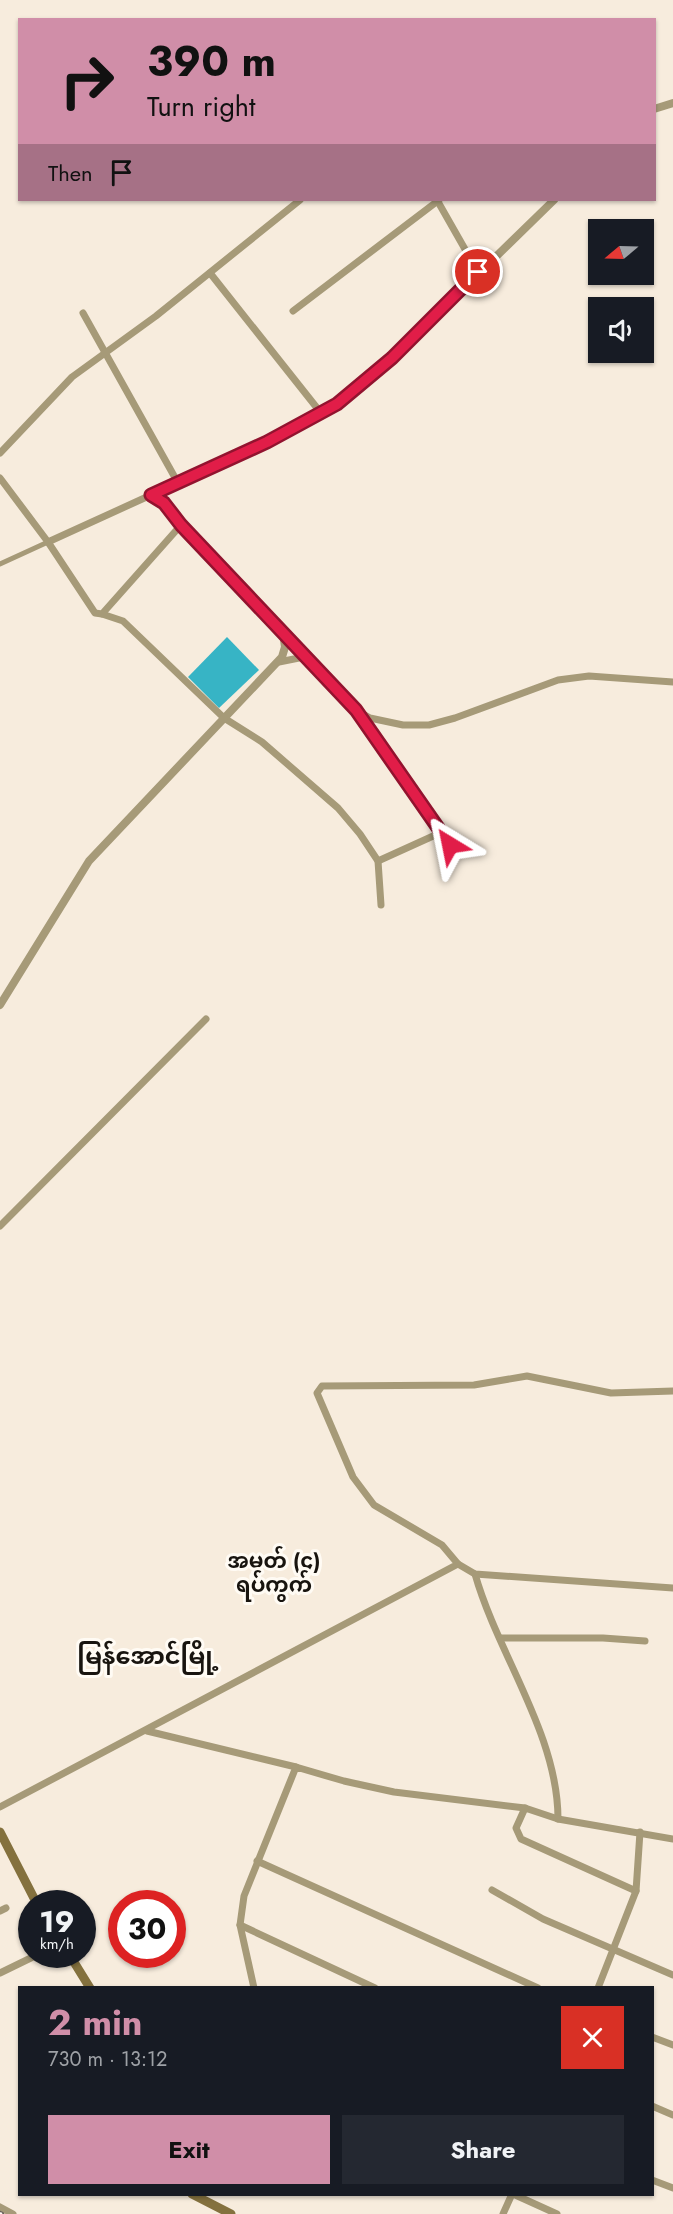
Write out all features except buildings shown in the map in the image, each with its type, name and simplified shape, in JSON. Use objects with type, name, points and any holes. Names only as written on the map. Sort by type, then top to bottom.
[{"type":"main road","points":[[0,1832],[31,1890]]},
{"type":"main road","points":[[78,1968],[89,1986]]},
{"type":"main road","points":[[196,2196],[231,2214]]},
{"type":"street","points":[[656,107],[673,103]]},
{"type":"street","points":[[0,453],[72,377],[210,273],[299,201]]},
{"type":"street","points":[[293,310],[437,201]]},
{"type":"street","points":[[439,201],[478,272]]},
{"type":"street","points":[[0,564],[267,442],[337,404],[392,358],[553,201]]},
{"type":"street","points":[[210,273],[321,413]]},
{"type":"street","points":[[83,313],[178,483]]},
{"type":"street","points":[[0,478],[48,542],[95,613],[123,621],[224,718],[262,742],[338,808],[360,834],[378,861],[381,905]]},
{"type":"street","points":[[151,495],[164,503],[181,525],[356,710],[450,845]]},
{"type":"street","points":[[102,614],[181,525]]},
{"type":"street","points":[[0,1005],[89,861],[279,662],[285,647],[283,633]]},
{"type":"street","points":[[279,662],[304,657]]},
{"type":"street","points":[[356,710],[370,718],[403,725],[429,725],[558,680],[589,676],[673,682]]},
{"type":"street","points":[[378,861],[442,832]]},
{"type":"street","points":[[0,1226],[206,1019]]},
{"type":"street","points":[[673,1391],[611,1393],[527,1376],[474,1385],[322,1386],[317,1393],[353,1477],[374,1505],[441,1545],[458,1564],[475,1574],[673,1588]]},
{"type":"street","points":[[0,1807],[458,1564]]},
{"type":"street","points":[[475,1574],[482,1600],[536,1725],[550,1766],[558,1799],[558,1819]]},
{"type":"street","points":[[500,1638],[603,1638],[645,1641]]},
{"type":"street","points":[[147,1731],[394,1792],[525,1808],[558,1819],[673,1839]]},
{"type":"street","points":[[254,1986],[240,1925],[244,1896],[279,1814],[296,1767]]},
{"type":"street","points":[[525,1808],[516,1828],[521,1839],[636,1891]]},
{"type":"street","points":[[599,1986],[636,1891],[639,1832]]},
{"type":"street","points":[[257,1861],[534,1986]]},
{"type":"street","points":[[492,1890],[543,1919],[673,1975]]},
{"type":"street","points":[[240,1925],[371,1986]]},
{"type":"street","points":[[0,1972],[18,1964]]},
{"type":"street","points":[[654,2038],[673,2045]]},
{"type":"street","points":[[654,2107],[673,2115]]},
{"type":"street","points":[[654,2181],[673,2188]]},
{"type":"street","points":[[503,2214],[512,2196]]},
{"type":"street","points":[[517,2196],[557,2214]]},
{"type":"street","points":[[0,2207],[13,2214]]},
{"type":"water","points":[[227,637],[259,670],[219,708],[188,677]]},
{"type":"district","name":"အမှတ် (၄) ရပ်ကွက်","points":[[274,1573]]},
{"type":"district","name":"မြန်အောင်မြို့","points":[[148,1656]]},
{"type":"route","points":[[450,845],[356,710],[304,657],[276,624],[257,607],[181,525],[164,503],[151,495],[267,442],[337,404],[392,358],[478,272]]}]
